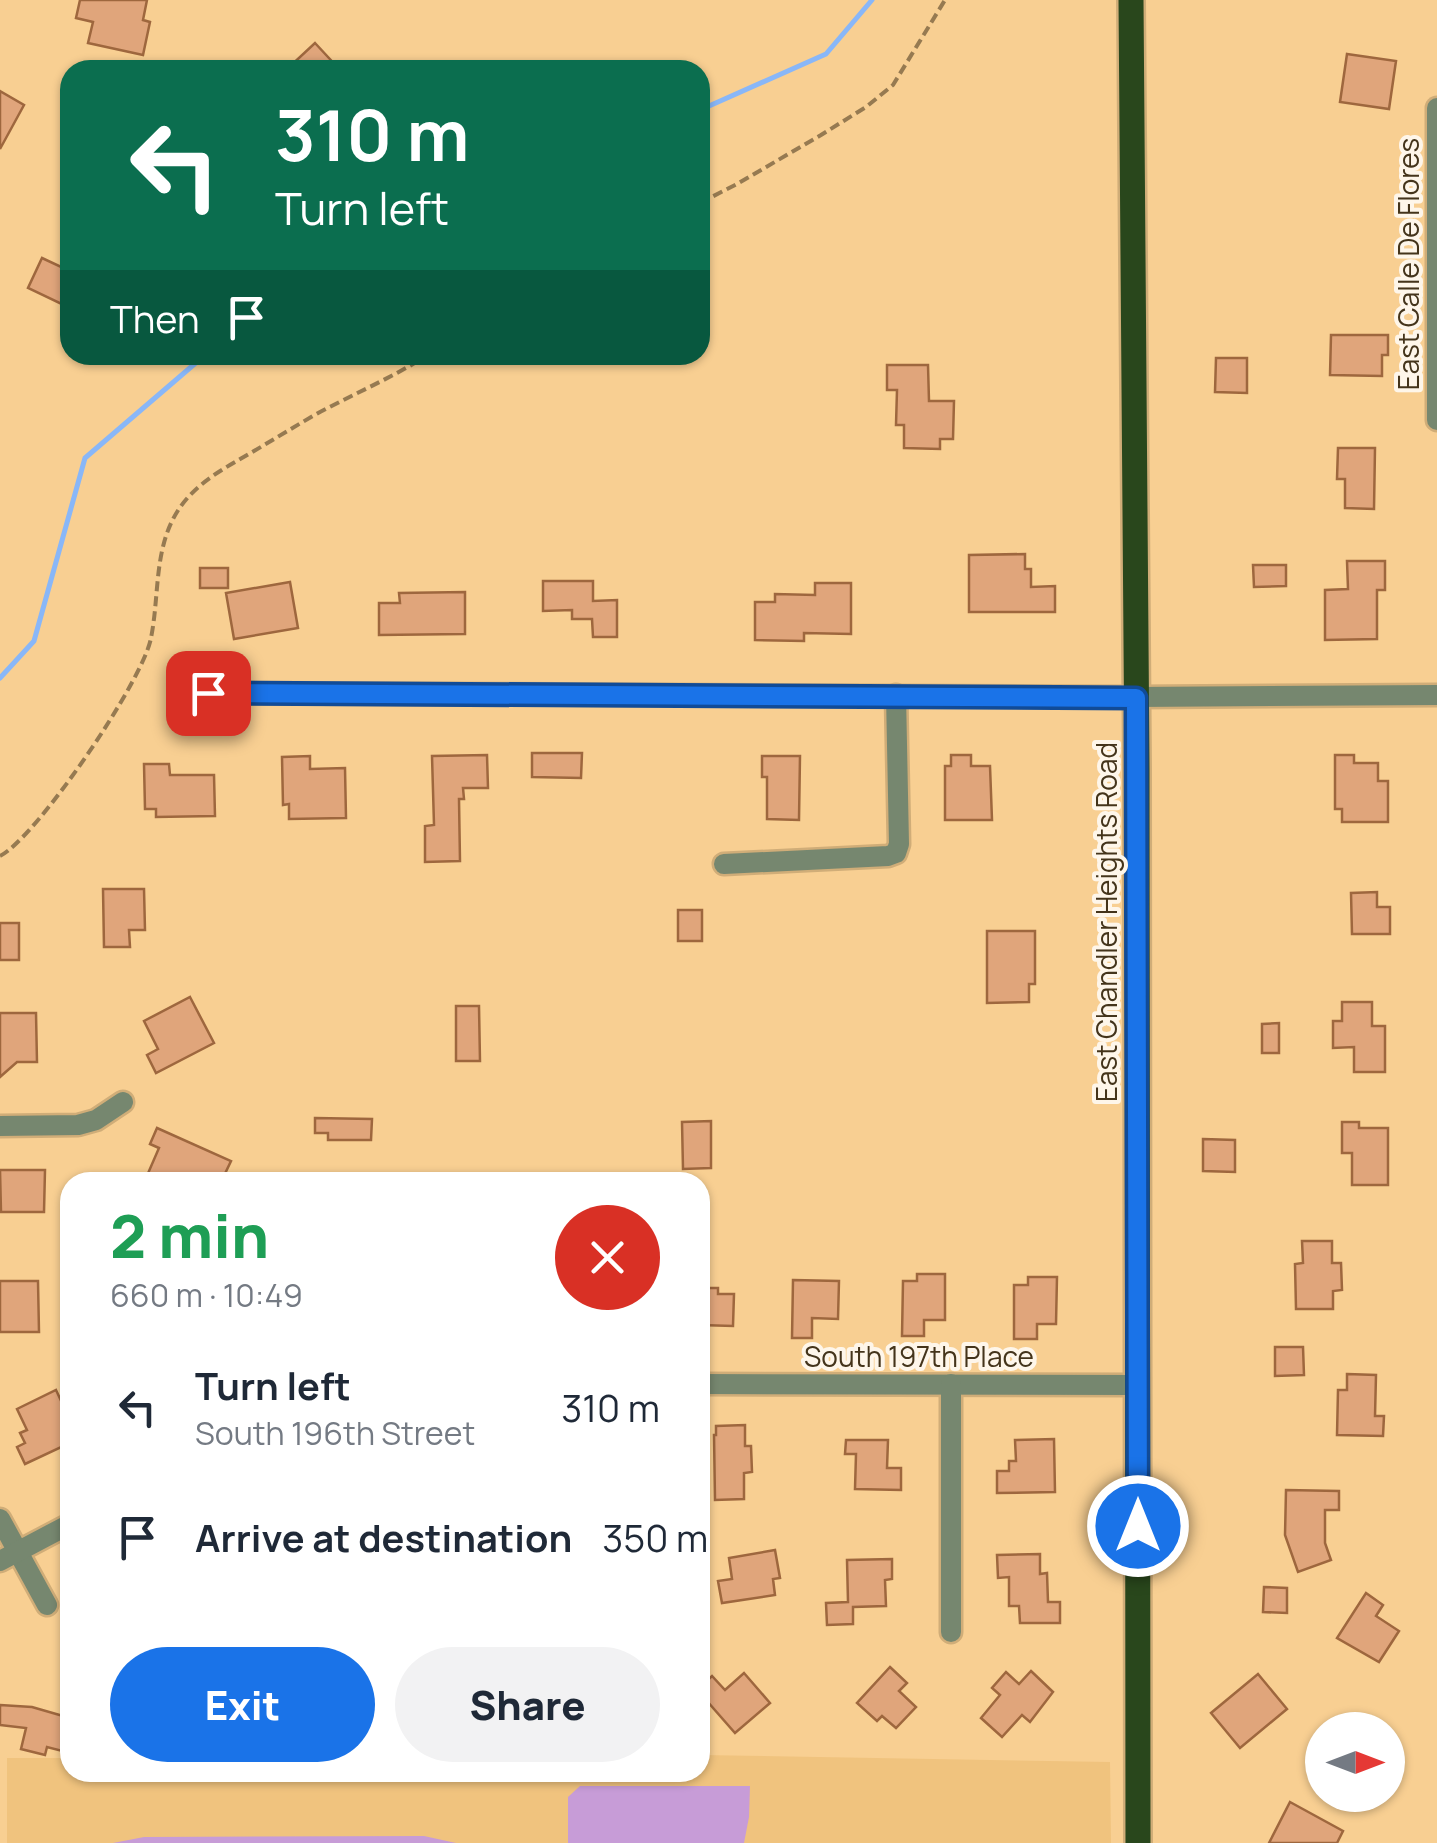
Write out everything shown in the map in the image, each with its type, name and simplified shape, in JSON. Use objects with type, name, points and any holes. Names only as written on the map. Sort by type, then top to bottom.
[{"type":"main road","name":"East Chandler Heights Road","points":[[1131,0],[1138,1843]]},
{"type":"street","name":"East Calle De Flores","points":[[1437,108],[1437,420]]},
{"type":"street","points":[[208,693],[1136,698],[1437,695]]},
{"type":"street","points":[[724,864],[896,854],[900,844],[896,696]]},
{"type":"street","points":[[0,1126],[78,1125],[96,1120],[123,1102]]},
{"type":"street","name":"South 197th Place","points":[[710,1384],[1137,1385]]},
{"type":"street","points":[[950,1384],[951,1632]]},
{"type":"street","points":[[0,1519],[9,1557],[47,1606]]},
{"type":"street","points":[[9,1557],[60,1529]]},
{"type":"path","points":[[710,198],[821,135],[893,85],[945,0]]},
{"type":"path","points":[[0,856],[9,852],[49,806],[132,684],[150,642],[162,542],[180,507],[204,480],[412,365]]},
{"type":"shaded area","points":[[710,1755],[1110,1762],[1111,1843],[7,1843],[7,1758],[60,1758],[60,1782],[710,1782]]},
{"type":"shaded area","points":[[580,1786],[750,1786],[744,1843],[568,1843],[568,1797]]},
{"type":"shaded area","points":[[424,1836],[456,1843],[113,1843],[144,1837]]},
{"type":"building","points":[[80,0],[147,0],[143,20],[150,22],[143,55],[88,43],[93,22],[76,18]]},
{"type":"building","points":[[315,43],[331,60],[297,60]]},
{"type":"building","points":[[1347,54],[1396,61],[1389,109],[1340,102]]},
{"type":"building","points":[[0,91],[24,105],[0,149]]},
{"type":"building","points":[[42,258],[60,266],[60,303],[28,288]]},
{"type":"building","points":[[1331,335],[1388,335],[1388,355],[1382,355],[1382,376],[1330,375]]},
{"type":"building","points":[[1216,358],[1247,358],[1247,393],[1215,392]]},
{"type":"building","points":[[887,365],[928,365],[929,401],[954,401],[953,439],[940,439],[940,449],[904,448],[904,425],[896,425],[897,390],[887,390]]},
{"type":"building","points":[[1338,448],[1375,448],[1374,509],[1345,508],[1345,479],[1337,479]]},
{"type":"building","points":[[1025,554],[1025,569],[1031,569],[1031,587],[1055,586],[1055,612],[969,612],[969,555]]},
{"type":"building","points":[[1347,561],[1385,561],[1385,590],[1377,590],[1377,639],[1325,640],[1325,590],[1348,589]]},
{"type":"building","points":[[1253,565],[1286,565],[1286,586],[1254,587]]},
{"type":"building","points":[[200,568],[228,568],[228,588],[200,588]]},
{"type":"building","points":[[543,581],[593,581],[593,601],[617,600],[617,637],[593,637],[592,619],[572,619],[572,610],[543,611]]},
{"type":"building","points":[[290,582],[298,628],[234,639],[226,593]]},
{"type":"building","points":[[815,583],[851,583],[851,634],[804,633],[804,641],[755,640],[755,602],[775,602],[775,594],[815,595]]},
{"type":"building","points":[[465,592],[465,634],[379,635],[379,603],[400,603],[399,593]]},
{"type":"building","points":[[532,753],[582,753],[581,778],[532,777]]},
{"type":"building","points":[[487,755],[488,788],[463,788],[464,799],[459,799],[460,861],[425,862],[425,826],[434,825],[432,756]]},
{"type":"building","points":[[951,755],[971,755],[971,766],[990,766],[992,820],[945,820],[945,766],[951,766]]},
{"type":"building","points":[[1335,755],[1354,755],[1354,763],[1378,763],[1378,781],[1388,781],[1388,822],[1342,822],[1342,809],[1335,809]]},
{"type":"building","points":[[310,756],[310,769],[345,768],[346,818],[289,819],[289,804],[283,805],[282,757]]},
{"type":"building","points":[[762,756],[800,756],[799,820],[767,819],[767,777],[762,777]]},
{"type":"building","points":[[144,764],[169,764],[170,775],[214,775],[215,816],[156,817],[156,809],[145,809]]},
{"type":"building","points":[[103,889],[144,889],[145,930],[129,930],[130,947],[104,947]]},
{"type":"building","points":[[1377,892],[1377,907],[1390,907],[1390,934],[1352,934],[1351,893]]},
{"type":"building","points":[[678,910],[702,910],[702,941],[678,941]]},
{"type":"building","points":[[0,923],[19,923],[19,960],[0,960]]},
{"type":"building","points":[[987,931],[1035,931],[1035,984],[1029,984],[1029,1002],[987,1003]]},
{"type":"building","points":[[190,997],[214,1043],[156,1073],[147,1055],[158,1049],[144,1021]]},
{"type":"building","points":[[1342,1002],[1372,1002],[1372,1026],[1385,1026],[1385,1072],[1354,1072],[1354,1047],[1333,1048],[1333,1021],[1342,1021]]},
{"type":"building","points":[[456,1006],[479,1006],[480,1061],[456,1061]]},
{"type":"building","points":[[0,1013],[36,1013],[37,1062],[17,1062],[0,1077]]},
{"type":"building","points":[[1279,1023],[1279,1053],[1262,1053],[1262,1024]]},
{"type":"building","points":[[315,1118],[372,1119],[371,1140],[328,1140],[328,1133],[315,1133]]},
{"type":"building","points":[[711,1121],[711,1168],[683,1169],[682,1122]]},
{"type":"building","points":[[1342,1122],[1359,1122],[1359,1128],[1388,1128],[1388,1185],[1352,1185],[1352,1153],[1342,1153]]},
{"type":"building","points":[[157,1128],[231,1161],[226,1172],[149,1172],[159,1148],[150,1144]]},
{"type":"building","points":[[1203,1139],[1235,1140],[1235,1172],[1203,1171]]},
{"type":"building","points":[[0,1170],[45,1170],[44,1212],[1,1212]]},
{"type":"building","points":[[1302,1241],[1332,1241],[1332,1263],[1341,1263],[1342,1290],[1333,1291],[1333,1309],[1296,1309],[1295,1264],[1303,1263]]},
{"type":"building","points":[[917,1274],[945,1274],[945,1320],[924,1320],[924,1336],[902,1336],[903,1281],[917,1281]]},
{"type":"building","points":[[1028,1277],[1057,1277],[1056,1324],[1037,1324],[1037,1339],[1014,1339],[1014,1285],[1028,1285]]},
{"type":"building","points":[[793,1280],[839,1281],[838,1319],[812,1318],[812,1338],[792,1338]]},
{"type":"building","points":[[0,1281],[38,1281],[39,1332],[0,1332]]},
{"type":"building","points":[[710,1288],[718,1288],[718,1294],[734,1294],[733,1326],[710,1325]]},
{"type":"building","points":[[1275,1347],[1303,1347],[1304,1375],[1275,1376]]},
{"type":"building","points":[[1347,1374],[1376,1375],[1375,1416],[1384,1416],[1383,1436],[1337,1435],[1338,1390],[1347,1390]]},
{"type":"building","points":[[56,1390],[60,1399],[60,1448],[25,1464],[17,1447],[25,1443],[20,1433],[27,1430],[17,1409]]},
{"type":"building","points":[[745,1425],[745,1446],[751,1446],[752,1472],[744,1473],[744,1499],[715,1500],[716,1426]]},
{"type":"building","points":[[1054,1439],[1055,1492],[997,1493],[997,1471],[1009,1471],[1009,1461],[1016,1461],[1015,1440]]},
{"type":"building","points":[[846,1440],[888,1440],[887,1468],[901,1468],[901,1490],[855,1489],[856,1454],[845,1454]]},
{"type":"building","points":[[1286,1490],[1339,1491],[1339,1510],[1325,1510],[1325,1543],[1331,1560],[1298,1572],[1285,1535]]},
{"type":"building","points":[[775,1550],[780,1578],[773,1579],[775,1595],[722,1603],[718,1581],[732,1579],[729,1558]]},
{"type":"building","points":[[1040,1554],[1040,1574],[1047,1573],[1048,1602],[1060,1602],[1060,1623],[1020,1623],[1019,1606],[1009,1606],[1009,1577],[998,1578],[997,1555]]},
{"type":"building","points":[[892,1559],[892,1579],[885,1580],[886,1606],[853,1607],[853,1624],[827,1625],[826,1603],[848,1602],[847,1560]]},
{"type":"building","points":[[1264,1587],[1287,1588],[1287,1613],[1263,1612]]},
{"type":"building","points":[[1366,1593],[1383,1605],[1376,1616],[1399,1631],[1379,1662],[1337,1638]]},
{"type":"building","points":[[890,1667],[907,1683],[899,1691],[916,1707],[896,1728],[882,1716],[877,1721],[857,1703]]},
{"type":"building","points":[[1031,1671],[1053,1692],[1030,1722],[1022,1715],[1002,1737],[981,1718],[1000,1695],[992,1688],[1006,1672],[1019,1684]]},
{"type":"building","points":[[744,1673],[770,1703],[735,1733],[710,1704],[710,1678],[725,1690]]},
{"type":"building","points":[[1258,1674],[1287,1709],[1240,1748],[1211,1713]]},
{"type":"building","points":[[0,1705],[32,1707],[60,1715],[60,1750],[47,1747],[45,1755],[21,1749],[26,1728],[0,1725]]},
{"type":"building","points":[[1290,1802],[1343,1831],[1337,1843],[1269,1843]]},
{"type":"waterway","points":[[710,106],[826,54],[872,0]]},
{"type":"waterway","points":[[0,678],[34,641],[85,458],[193,365]]},
{"type":"route","points":[[208,693],[1136,698],[1138,1526]]}]
